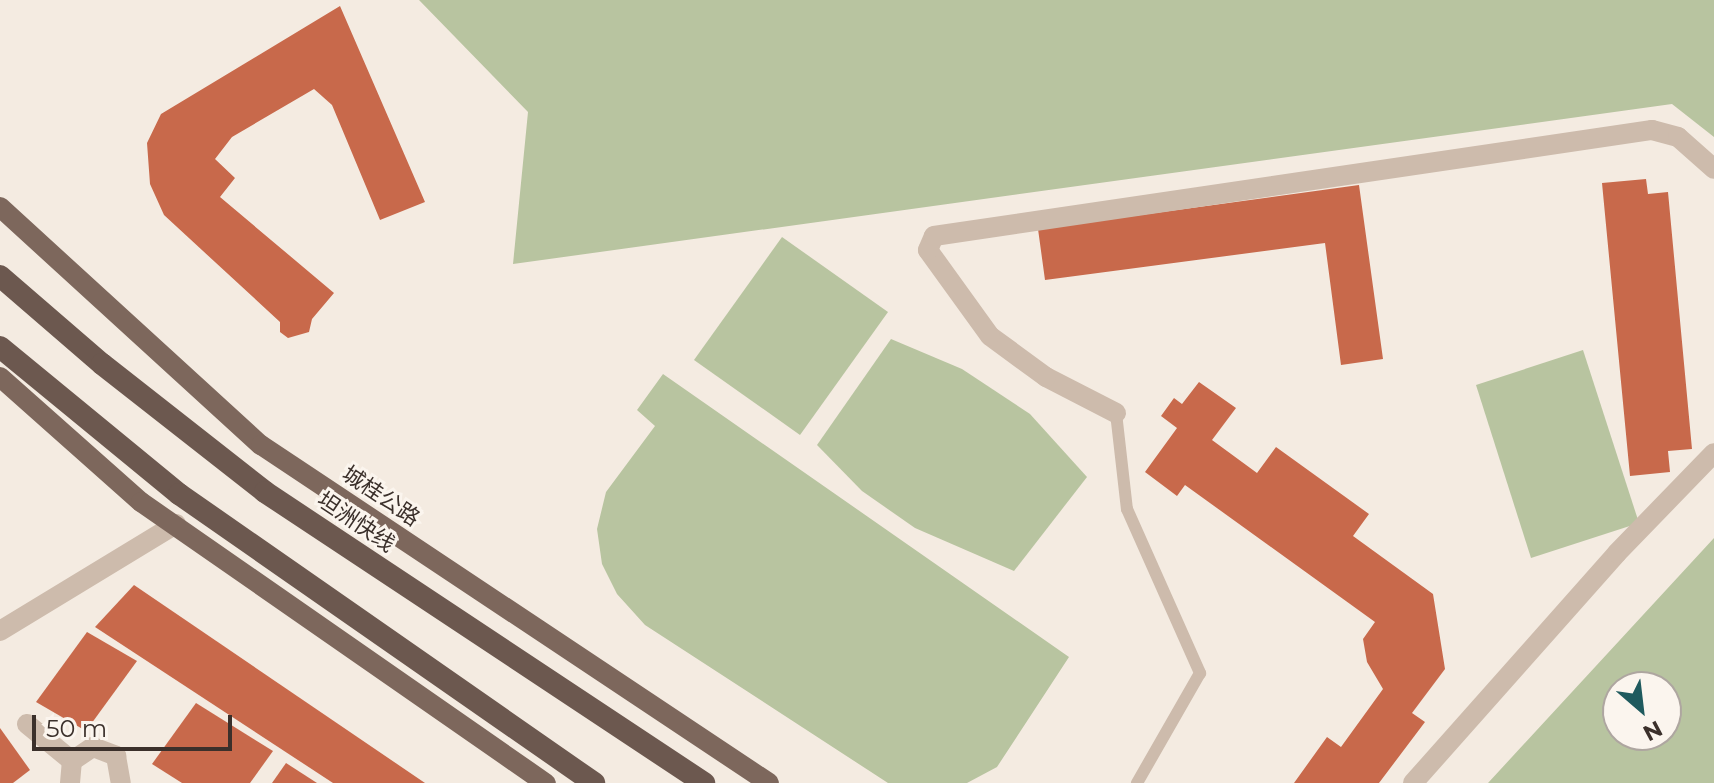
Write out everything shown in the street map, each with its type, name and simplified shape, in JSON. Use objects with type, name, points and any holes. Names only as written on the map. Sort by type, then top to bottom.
[{"type":"highway","name":"坦洲快线","points":[[0,276],[102,364],[265,492],[704,783]]},
{"type":"highway","points":[[0,347],[179,494],[594,783]]},
{"type":"highway","points":[[460,691],[580,783]]},
{"type":"main road","name":"城桂公路","points":[[0,207],[261,445],[769,783]]},
{"type":"main road","points":[[0,377],[141,502],[546,783]]},
{"type":"street","points":[[1116,413],[1046,377],[990,336],[932,258],[928,250],[934,236],[1652,130],[1678,137],[1714,169]]},
{"type":"street","points":[[1413,783],[1617,553],[1714,453]]},
{"type":"street","points":[[0,631],[176,524]]},
{"type":"street","points":[[27,724],[69,777],[93,747],[110,751],[121,764],[121,783]]},
{"type":"lane","points":[[1116,413],[1127,509],[1200,673],[1137,783]]},
{"type":"green space","points":[[419,0],[1714,0],[1714,137],[1672,104],[513,264],[528,112]]},
{"type":"green space","points":[[782,237],[888,312],[800,435],[694,360]]},
{"type":"green space","points":[[891,339],[962,369],[1030,414],[1087,477],[1014,571],[915,528],[862,491],[817,445]]},
{"type":"green space","points":[[1583,350],[1639,523],[1531,558],[1476,385]]},
{"type":"green space","points":[[663,374],[1069,657],[997,767],[967,783],[888,783],[645,625],[617,594],[602,564],[597,529],[606,492],[655,426],[637,410]]},
{"type":"green space","points":[[1714,538],[1714,783],[1488,783]]},
{"type":"building","points":[[340,6],[425,202],[380,220],[332,105],[314,89],[232,137],[215,159],[235,178],[220,197],[334,293],[312,319],[309,332],[288,338],[280,332],[280,322],[164,215],[150,184],[147,143],[161,114]]},
{"type":"building","points":[[1646,179],[1648,194],[1668,192],[1692,449],[1668,451],[1670,472],[1630,476],[1602,183]]},
{"type":"building","points":[[1359,185],[1383,359],[1341,365],[1325,243],[1045,280],[1038,229]]},
{"type":"building","points":[[1199,382],[1236,408],[1212,440],[1257,473],[1276,447],[1369,514],[1353,536],[1433,594],[1445,669],[1412,713],[1425,722],[1379,783],[1294,783],[1327,737],[1341,747],[1383,689],[1367,662],[1363,639],[1375,622],[1185,485],[1177,496],[1145,472],[1177,428],[1161,416],[1174,398],[1182,404]]},
{"type":"building","points":[[134,585],[425,783],[333,783],[95,627]]},
{"type":"building","points":[[87,632],[137,661],[86,731],[36,702]]},
{"type":"building","points":[[196,703],[273,751],[250,783],[182,783],[152,764]]},
{"type":"building","points":[[0,728],[30,770],[13,783],[0,783]]},
{"type":"building","points":[[286,763],[317,783],[272,783]]}]
